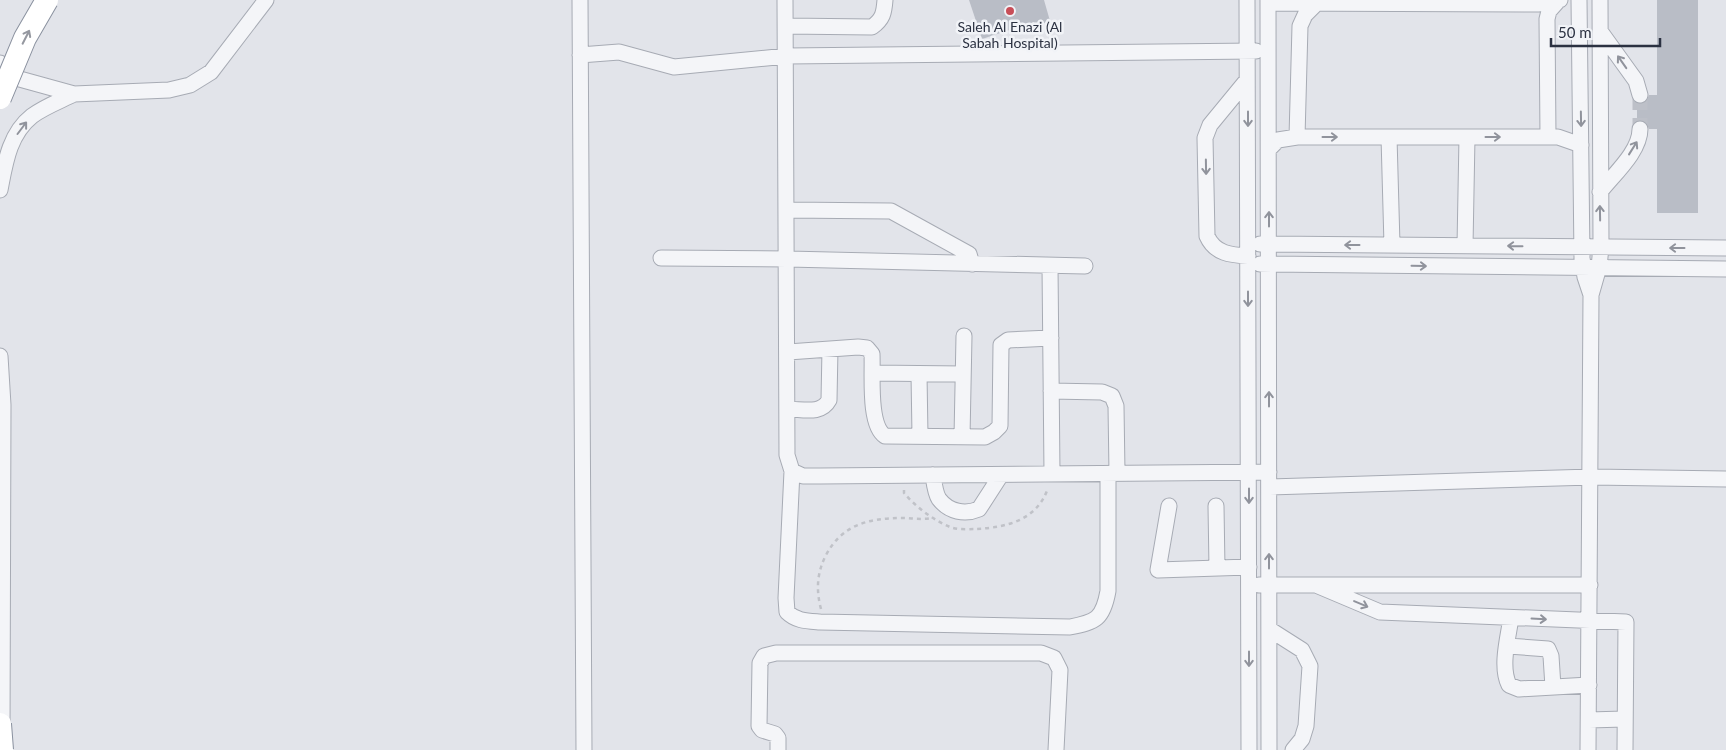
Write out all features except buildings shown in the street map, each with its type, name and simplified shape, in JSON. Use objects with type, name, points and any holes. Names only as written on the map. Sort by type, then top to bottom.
[{"type":"highway","points":[[0,98],[25,38],[47,0]]},
{"type":"highway","points":[[0,724],[2,750]]},
{"type":"street","points":[[0,63],[16,78],[74,94],[169,90],[190,85],[211,72],[266,0]]},
{"type":"street","points":[[580,0],[584,750]]},
{"type":"street","points":[[785,0],[788,210],[787,455],[792,471],[787,612],[800,620],[825,622],[1070,627],[1092,622],[1099,617],[1108,591],[1116,406],[1112,396],[1102,392],[1051,391]]},
{"type":"street","points":[[786,26],[872,27],[880,21],[884,12],[885,0]]},
{"type":"street","points":[[1248,0],[1249,750]]},
{"type":"street","points":[[1579,0],[1581,247],[1583,268],[1591,295],[1592,477],[1588,750]]},
{"type":"street","points":[[1591,295],[1599,268],[1601,247],[1600,0]]},
{"type":"street","points":[[1270,750],[1268,2],[1316,4],[1470,2],[1548,4],[1559,1]]},
{"type":"street","points":[[1548,137],[1547,20],[1549,11],[1559,1]]},
{"type":"street","points":[[1297,137],[1300,26],[1305,16],[1316,4]]},
{"type":"street","points":[[1600,31],[1636,81],[1640,96]]},
{"type":"street","points":[[580,55],[619,52],[674,67],[787,56],[1268,50]]},
{"type":"street","points":[[1580,56],[1600,56]]},
{"type":"street","points":[[1247,80],[1210,125],[1205,143],[1207,236],[1214,247],[1230,256],[1248,255],[1269,244],[1722,248],[1722,269],[1269,264],[1248,255]]},
{"type":"street","points":[[0,190],[7,153],[22,126],[32,116],[74,94]]},
{"type":"street","points":[[1248,97],[1268,95]]},
{"type":"street","points":[[1580,98],[1600,98]]},
{"type":"street","points":[[1600,192],[1634,149],[1639,139],[1640,129]]},
{"type":"street","points":[[1268,149],[1278,140],[1297,137],[1548,137],[1567,139],[1581,145]]},
{"type":"street","points":[[1389,137],[1392,245]]},
{"type":"street","points":[[1465,246],[1467,137]]},
{"type":"street","points":[[788,210],[891,211],[969,254],[972,264]]},
{"type":"street","points":[[661,258],[788,258],[1084,266]]},
{"type":"street","points":[[1050,266],[1052,474]]},
{"type":"street","points":[[1248,331],[1269,329]]},
{"type":"street","points":[[962,437],[964,336]]},
{"type":"street","points":[[788,352],[867,348],[872,354],[874,410],[880,432],[885,436],[985,437],[1000,426],[1001,345],[1008,340],[1051,338]]},
{"type":"street","points":[[787,409],[818,410],[825,406],[829,400],[830,349]]},
{"type":"street","points":[[0,356],[4,424],[2,750]]},
{"type":"street","points":[[873,373],[963,374]]},
{"type":"street","points":[[919,374],[920,436]]},
{"type":"street","points":[[792,471],[803,476],[1269,472]]},
{"type":"street","points":[[932,475],[940,499],[959,512],[964,513],[979,509],[1001,474]]},
{"type":"street","points":[[1269,487],[1592,477],[1726,479]]},
{"type":"street","points":[[1170,506],[1158,570],[1249,567]]},
{"type":"street","points":[[1216,506],[1217,568]]},
{"type":"street","points":[[1249,585],[1590,585]]},
{"type":"street","points":[[1316,585],[1380,612],[1626,622],[1625,750]]},
{"type":"street","points":[[1511,618],[1506,679],[1509,685],[1519,689],[1589,685]]},
{"type":"street","points":[[1269,629],[1302,650],[1310,666],[1306,726],[1302,739],[1293,750]]},
{"type":"street","points":[[1508,646],[1548,649],[1551,656],[1553,687]]},
{"type":"street","points":[[778,750],[778,738],[775,734],[762,730],[760,726],[760,663],[764,656],[776,653],[1041,653],[1054,658],[1060,670],[1056,750]]},
{"type":"street","points":[[1589,720],[1624,719]]},
{"type":"path","points":[[825,622],[818,600],[818,573],[831,545],[840,534],[851,527],[878,521],[934,518]]},
{"type":"tunnel","points":[[1640,95],[1640,129]]},
{"type":"place","name":"Saleh Al Enazi (Al Sabah Hospital)","points":[[1010,11]]}]
